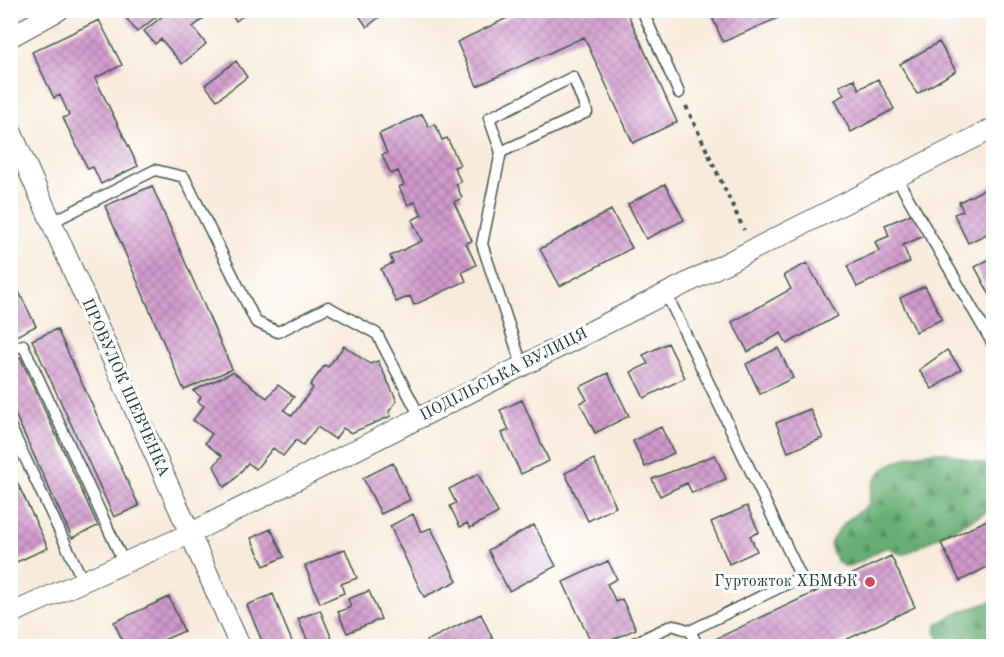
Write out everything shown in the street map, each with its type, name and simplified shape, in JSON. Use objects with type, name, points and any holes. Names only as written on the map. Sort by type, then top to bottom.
[{"type":"street","points":[[10,37],[58,10]]},
{"type":"street","name":"ПОДІЛЬСЬКА ВУЛИЦЯ","points":[[10,614],[189,534],[993,128]]},
{"type":"street","name":"ПРОВУЛОК ШЕВЧЕНКА","points":[[10,129],[240,646]]},
{"type":"lane","points":[[642,10],[679,93]]},
{"type":"lane","points":[[501,152],[587,112],[573,77],[489,118],[501,152],[482,244],[522,366]]},
{"type":"lane","points":[[52,222],[155,170],[184,177],[256,322],[278,332],[328,307],[377,333],[420,417]]},
{"type":"lane","points":[[896,177],[993,346]]},
{"type":"lane","points":[[666,293],[801,577],[690,631]]},
{"type":"lane","points":[[10,350],[22,345],[124,563]]},
{"type":"lane","points":[[10,426],[83,581]]},
{"type":"lane","points":[[628,646],[673,625],[690,631],[698,646]]},
{"type":"path","points":[[679,93],[753,249]]},
{"type":"green space","points":[[944,452],[993,465],[993,509],[905,554],[900,554],[889,547],[855,564],[848,566],[841,564],[835,557],[830,544],[842,525],[869,504],[875,480],[881,472],[899,460]]},
{"type":"green space","points":[[993,601],[993,646],[943,646],[935,632],[938,623],[959,612]]},
{"type":"building","points":[[120,10],[153,10],[157,16],[137,32]]},
{"type":"building","points":[[164,10],[204,10],[208,15],[193,27],[206,44],[182,64],[161,39],[155,44],[144,31],[166,13]]},
{"type":"building","points":[[228,10],[251,10],[236,21]]},
{"type":"building","points":[[355,10],[388,10],[367,27]]},
{"type":"building","points":[[524,10],[626,10],[677,122],[633,143],[584,37],[477,86],[457,42]]},
{"type":"building","points":[[709,10],[796,10],[723,42]]},
{"type":"building","points":[[99,20],[122,65],[95,78],[138,166],[101,184],[93,167],[88,169],[63,118],[69,115],[60,95],[54,98],[32,52]]},
{"type":"building","points":[[939,42],[956,71],[917,94],[900,64]]},
{"type":"building","points":[[236,61],[247,77],[217,100],[205,85]]},
{"type":"building","points":[[854,79],[859,89],[878,79],[894,109],[851,132],[834,100],[844,95],[839,86]]},
{"type":"building","points":[[422,114],[429,127],[435,124],[442,140],[447,138],[460,165],[454,167],[461,182],[456,184],[462,198],[454,202],[472,241],[466,243],[476,265],[462,272],[466,281],[414,305],[410,296],[396,302],[381,269],[393,263],[390,256],[422,241],[412,220],[422,215],[415,202],[408,205],[399,187],[404,185],[398,171],[391,174],[382,155],[387,153],[379,134]]},
{"type":"building","points":[[665,184],[684,220],[646,239],[628,204]]},
{"type":"building","points":[[993,185],[993,231],[968,243],[954,214],[963,211],[959,202]]},
{"type":"building","points":[[152,186],[232,369],[184,390],[105,206]]},
{"type":"building","points":[[611,210],[632,248],[560,286],[540,249]]},
{"type":"building","points":[[914,213],[924,236],[903,245],[910,262],[857,287],[847,266],[879,251],[875,242],[889,236],[885,225]]},
{"type":"building","points":[[993,257],[993,296],[991,297],[975,267]]},
{"type":"building","points":[[807,263],[837,316],[787,344],[781,333],[748,352],[732,322],[791,289],[784,275]]},
{"type":"building","points":[[10,274],[36,326],[10,339]]},
{"type":"building","points":[[925,286],[942,319],[916,332],[900,298]]},
{"type":"building","points":[[57,329],[139,506],[114,517],[32,340]]},
{"type":"building","points":[[668,343],[685,378],[644,398],[631,372],[648,364],[643,355]]},
{"type":"building","points":[[344,346],[370,364],[378,361],[397,401],[389,411],[391,416],[351,433],[343,428],[335,439],[317,427],[303,445],[296,440],[283,456],[273,448],[256,469],[248,463],[233,481],[224,487],[214,466],[222,456],[205,443],[212,434],[193,420],[204,406],[198,402],[201,397],[193,391],[233,372],[267,398],[278,385],[294,397],[284,410],[292,416],[313,388],[310,385],[325,365],[328,367]]},
{"type":"building","points":[[778,348],[793,378],[760,394],[746,364]]},
{"type":"building","points":[[947,350],[961,369],[932,389],[919,370]]},
{"type":"building","points":[[20,357],[98,526],[72,538],[10,403],[10,361]]},
{"type":"building","points":[[608,373],[629,416],[595,433],[580,403],[587,400],[580,387]]},
{"type":"building","points":[[522,400],[549,461],[521,474],[502,433],[509,430],[500,410]]},
{"type":"building","points":[[810,409],[823,438],[788,452],[776,423]]},
{"type":"building","points":[[661,427],[674,453],[645,467],[633,441]]},
{"type":"building","points":[[715,455],[726,479],[692,493],[687,483],[660,496],[652,479]]},
{"type":"building","points":[[594,459],[616,507],[588,521],[565,473]]},
{"type":"building","points":[[393,463],[410,500],[381,514],[363,478]]},
{"type":"building","points":[[10,467],[48,548],[10,565]]},
{"type":"building","points":[[478,474],[498,513],[470,528],[467,523],[460,527],[450,506],[456,503],[449,489]]},
{"type":"building","points":[[747,506],[759,532],[750,536],[757,551],[729,564],[711,522]]},
{"type":"building","points":[[413,514],[421,532],[431,528],[457,581],[424,597],[390,526]]},
{"type":"building","points":[[993,517],[993,564],[960,581],[941,543]]},
{"type":"building","points":[[534,525],[556,566],[509,591],[488,550]]},
{"type":"building","points":[[271,529],[284,557],[264,566],[251,538]]},
{"type":"building","points":[[345,549],[357,578],[341,584],[344,593],[320,603],[305,566]]},
{"type":"building","name":"Гуртожток ХБМФК","points":[[891,556],[915,607],[833,646],[709,646],[707,643]]},
{"type":"building","points":[[608,561],[617,579],[607,584],[616,602],[622,599],[636,629],[599,646],[593,646],[563,582]]},
{"type":"building","points":[[369,591],[381,619],[347,633],[338,612],[351,607],[348,599]]},
{"type":"building","points":[[273,594],[294,646],[264,646],[247,605]]},
{"type":"building","points":[[169,597],[184,631],[150,646],[125,646],[114,622]]},
{"type":"building","points":[[320,610],[332,639],[310,646],[298,619]]},
{"type":"building","points":[[481,614],[496,646],[428,646],[426,641]]},
{"type":"place","name":"Гуртожток ХБМФК","points":[[870,582]]}]
